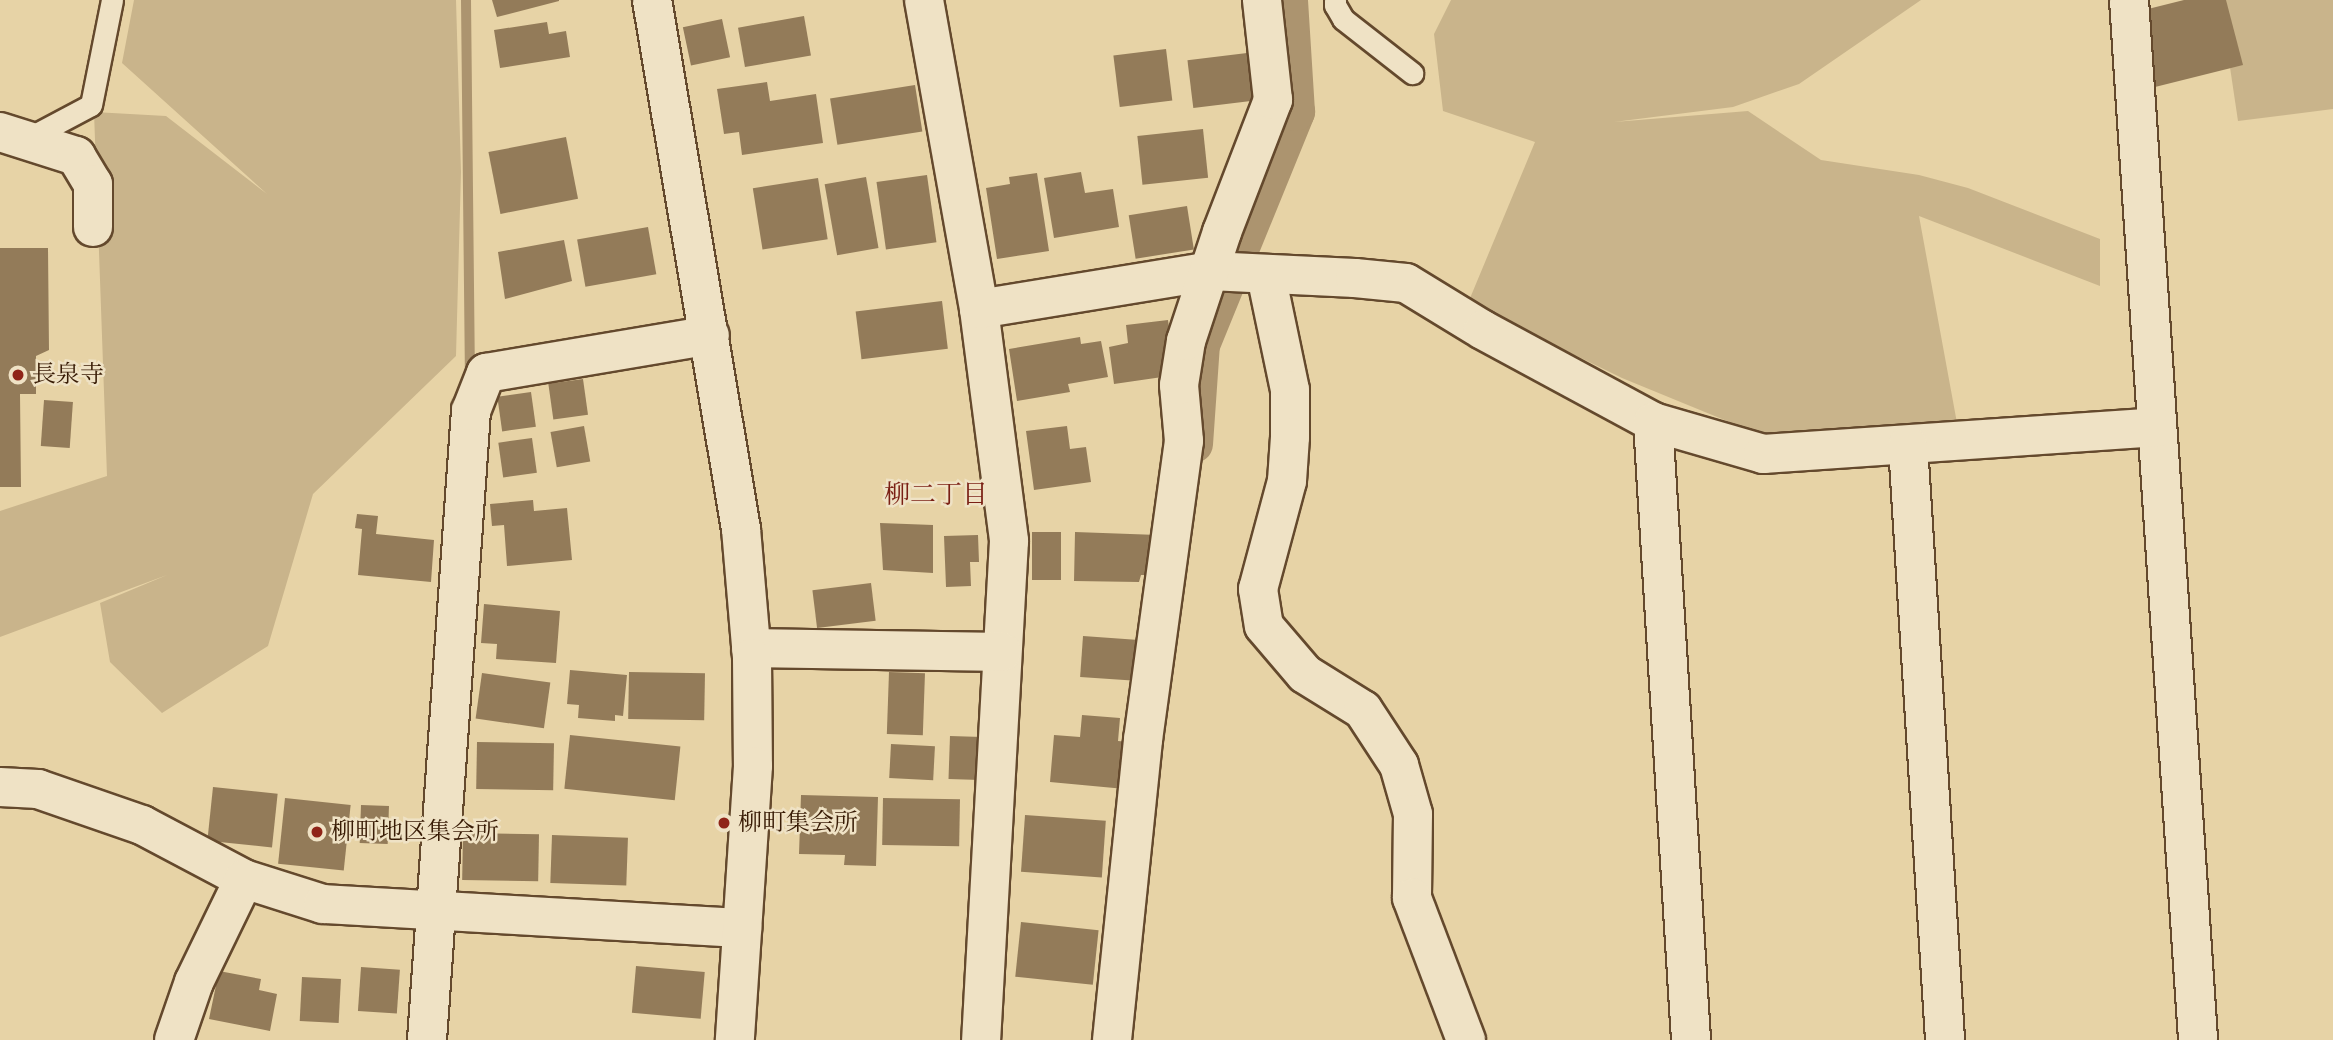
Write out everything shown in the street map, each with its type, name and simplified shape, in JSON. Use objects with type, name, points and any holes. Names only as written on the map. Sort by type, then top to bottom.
[{"type":"street","points":[[652,0],[741,529],[751,648],[753,766],[735,1040]]},
{"type":"street","points":[[925,0],[979,309],[1009,541],[981,1040]]},
{"type":"street","points":[[1112,1040],[1143,740],[1184,441],[1179,385],[1186,341],[1273,100],[1262,0]]},
{"type":"street","points":[[2129,0],[2198,1040]]},
{"type":"street","points":[[14,135],[76,156],[93,184],[93,227]]},
{"type":"street","points":[[979,309],[1210,271],[1406,283],[1483,330],[1653,422],[1763,454],[2157,427]]},
{"type":"street","points":[[1266,275],[1290,390],[1290,437],[1287,481],[1258,589],[1264,626],[1306,674],[1363,710],[1399,765],[1413,814],[1412,898],[1466,1040]]},
{"type":"street","points":[[427,1040],[471,411],[486,373],[710,335]]},
{"type":"street","points":[[1653,422],[1691,1040]]},
{"type":"street","points":[[1908,444],[1945,1040]]},
{"type":"street","points":[[751,648],[1003,652]]},
{"type":"street","points":[[0,787],[38,789],[142,825],[244,879],[323,904],[434,913],[742,928]]},
{"type":"street","points":[[174,1040],[194,982],[244,879]]},
{"type":"lane","points":[[14,135],[91,105],[112,0]]},
{"type":"lane","points":[[1335,0],[1343,19],[1412,73]]},
{"type":"shaded area","points":[[134,0],[456,0],[461,172],[456,356],[313,494],[268,646],[162,713],[110,662],[100,603],[167,575],[0,637],[0,511],[107,476],[94,112],[166,116],[267,194],[122,63]]},
{"type":"shaded area","points":[[1451,0],[1921,0],[1799,84],[1733,107],[1614,122],[1748,111],[1821,160],[1919,175],[1968,188],[2100,239],[2100,286],[1919,216],[1957,423],[1761,435],[1622,378],[1468,303],[1535,142],[1443,111],[1434,34]]},
{"type":"shaded area","points":[[2220,0],[2333,0],[2333,109],[2238,121]]},
{"type":"building","points":[[492,0],[559,0],[559,1],[497,17]]},
{"type":"building","points":[[2184,0],[2226,0],[2243,65],[2155,87],[2136,12]]},
{"type":"building","points":[[804,16],[811,55],[745,67],[738,28]]},
{"type":"building","points":[[722,19],[730,57],[691,65],[683,27]]},
{"type":"building","points":[[547,22],[549,34],[566,31],[570,57],[500,68],[494,30]]},
{"type":"building","points":[[1166,49],[1172,101],[1120,107],[1113,55]]},
{"type":"building","points":[[1247,53],[1253,101],[1193,108],[1187,60]]},
{"type":"building","points":[[767,82],[770,101],[816,94],[823,143],[742,155],[739,132],[724,134],[717,89]]},
{"type":"building","points":[[915,85],[922,131],[837,145],[830,98]]},
{"type":"building","points":[[1203,129],[1208,178],[1142,185],[1137,136]]},
{"type":"building","points":[[566,137],[578,199],[500,214],[488,152]]},
{"type":"building","points":[[1081,172],[1085,193],[1113,189],[1119,227],[1054,238],[1044,178]]},
{"type":"building","points":[[1037,173],[1049,251],[997,259],[986,188],[1010,184],[1009,177]]},
{"type":"building","points":[[927,175],[936,242],[886,249],[876,182]]},
{"type":"building","points":[[866,177],[879,248],[837,255],[825,184]]},
{"type":"building","points":[[818,178],[828,239],[763,250],[753,188]]},
{"type":"building","points":[[1187,206],[1194,249],[1136,259],[1129,215]]},
{"type":"building","points":[[648,227],[656,274],[585,287],[577,240]]},
{"type":"building","points":[[564,240],[572,281],[505,299],[498,252]]},
{"type":"building","name":"長泉寺","points":[[0,248],[48,248],[49,350],[36,356],[36,394],[20,394],[21,487],[0,487]]},
{"type":"building","points":[[942,301],[948,349],[861,359],[856,312]]},
{"type":"building","points":[[1168,320],[1176,375],[1114,384],[1109,347],[1128,343],[1126,325]]},
{"type":"building","points":[[1080,337],[1081,344],[1101,341],[1108,377],[1068,384],[1070,392],[1017,401],[1009,349]]},
{"type":"building","points":[[583,379],[588,415],[553,420],[548,384]]},
{"type":"building","points":[[531,392],[536,427],[502,431],[497,397]]},
{"type":"building","points":[[44,400],[73,402],[70,448],[41,446]]},
{"type":"building","points":[[584,426],[590,461],[557,467],[551,432]]},
{"type":"building","points":[[1067,426],[1070,449],[1086,447],[1091,482],[1034,490],[1026,431]]},
{"type":"building","points":[[532,438],[537,473],[503,477],[498,443]]},
{"type":"building","points":[[533,500],[534,511],[567,508],[572,560],[507,566],[504,525],[492,526],[490,504]]},
{"type":"building","points":[[357,514],[378,516],[376,534],[434,540],[431,582],[358,575],[362,529],[355,528]]},
{"type":"building","points":[[880,523],[933,525],[933,573],[883,570]]},
{"type":"building","points":[[1032,532],[1061,532],[1061,580],[1032,580]]},
{"type":"building","points":[[1075,532],[1158,535],[1158,575],[1141,575],[1139,582],[1074,581]]},
{"type":"building","points":[[978,535],[979,562],[970,562],[971,586],[946,587],[944,536]]},
{"type":"building","points":[[871,583],[876,621],[817,628],[812,590]]},
{"type":"building","points":[[484,604],[560,611],[556,663],[496,659],[497,644],[481,643]]},
{"type":"building","points":[[1083,636],[1146,640],[1143,681],[1080,677]]},
{"type":"building","points":[[570,670],[627,675],[623,716],[615,715],[615,721],[578,718],[579,705],[567,704]]},
{"type":"building","points":[[629,672],[705,673],[704,720],[628,719]]},
{"type":"building","points":[[889,672],[925,673],[923,735],[887,734]]},
{"type":"building","points":[[482,673],[550,683],[544,728],[476,719]]},
{"type":"building","points":[[1082,715],[1120,718],[1118,741],[1129,742],[1125,789],[1050,782],[1054,735],[1080,737]]},
{"type":"building","points":[[570,735],[680,747],[675,800],[564,789]]},
{"type":"building","points":[[950,736],[982,737],[980,780],[948,779]]},
{"type":"building","points":[[477,742],[554,743],[553,790],[476,789]]},
{"type":"building","points":[[891,744],[935,746],[933,780],[889,778]]},
{"type":"building","points":[[213,787],[278,794],[272,847],[207,841]]},
{"type":"building","points":[[801,795],[878,797],[876,866],[844,865],[845,855],[799,854]]},
{"type":"building","points":[[285,798],[351,805],[344,871],[278,864]]},
{"type":"building","points":[[883,798],[960,799],[959,846],[882,845]]},
{"type":"building","points":[[361,805],[389,806],[388,844],[360,843]]},
{"type":"building","points":[[1025,815],[1106,821],[1102,878],[1021,872]]},
{"type":"building","points":[[463,833],[539,834],[538,881],[462,880]]},
{"type":"building","points":[[552,835],[628,838],[626,886],[550,883]]},
{"type":"building","points":[[1021,922],[1099,930],[1093,985],[1015,977]]},
{"type":"building","points":[[636,966],[705,972],[701,1019],[632,1013]]},
{"type":"building","points":[[361,967],[400,970],[397,1014],[358,1011]]},
{"type":"building","points":[[219,971],[261,979],[259,990],[277,994],[270,1031],[209,1019]]},
{"type":"building","points":[[302,977],[341,979],[339,1023],[300,1021]]},
{"type":"waterway","points":[[466,0],[470,375]]},
{"type":"waterway","points":[[1194,444],[1201,345],[1296,112],[1289,0]]},
{"type":"place","name":"長泉寺","points":[[18,375]]},
{"type":"place","name":"柳町集会所","points":[[724,823]]},
{"type":"place","name":"柳町地区集会所","points":[[317,832]]},
{"type":"district","name":"柳二丁目","points":[[936,495]]}]
